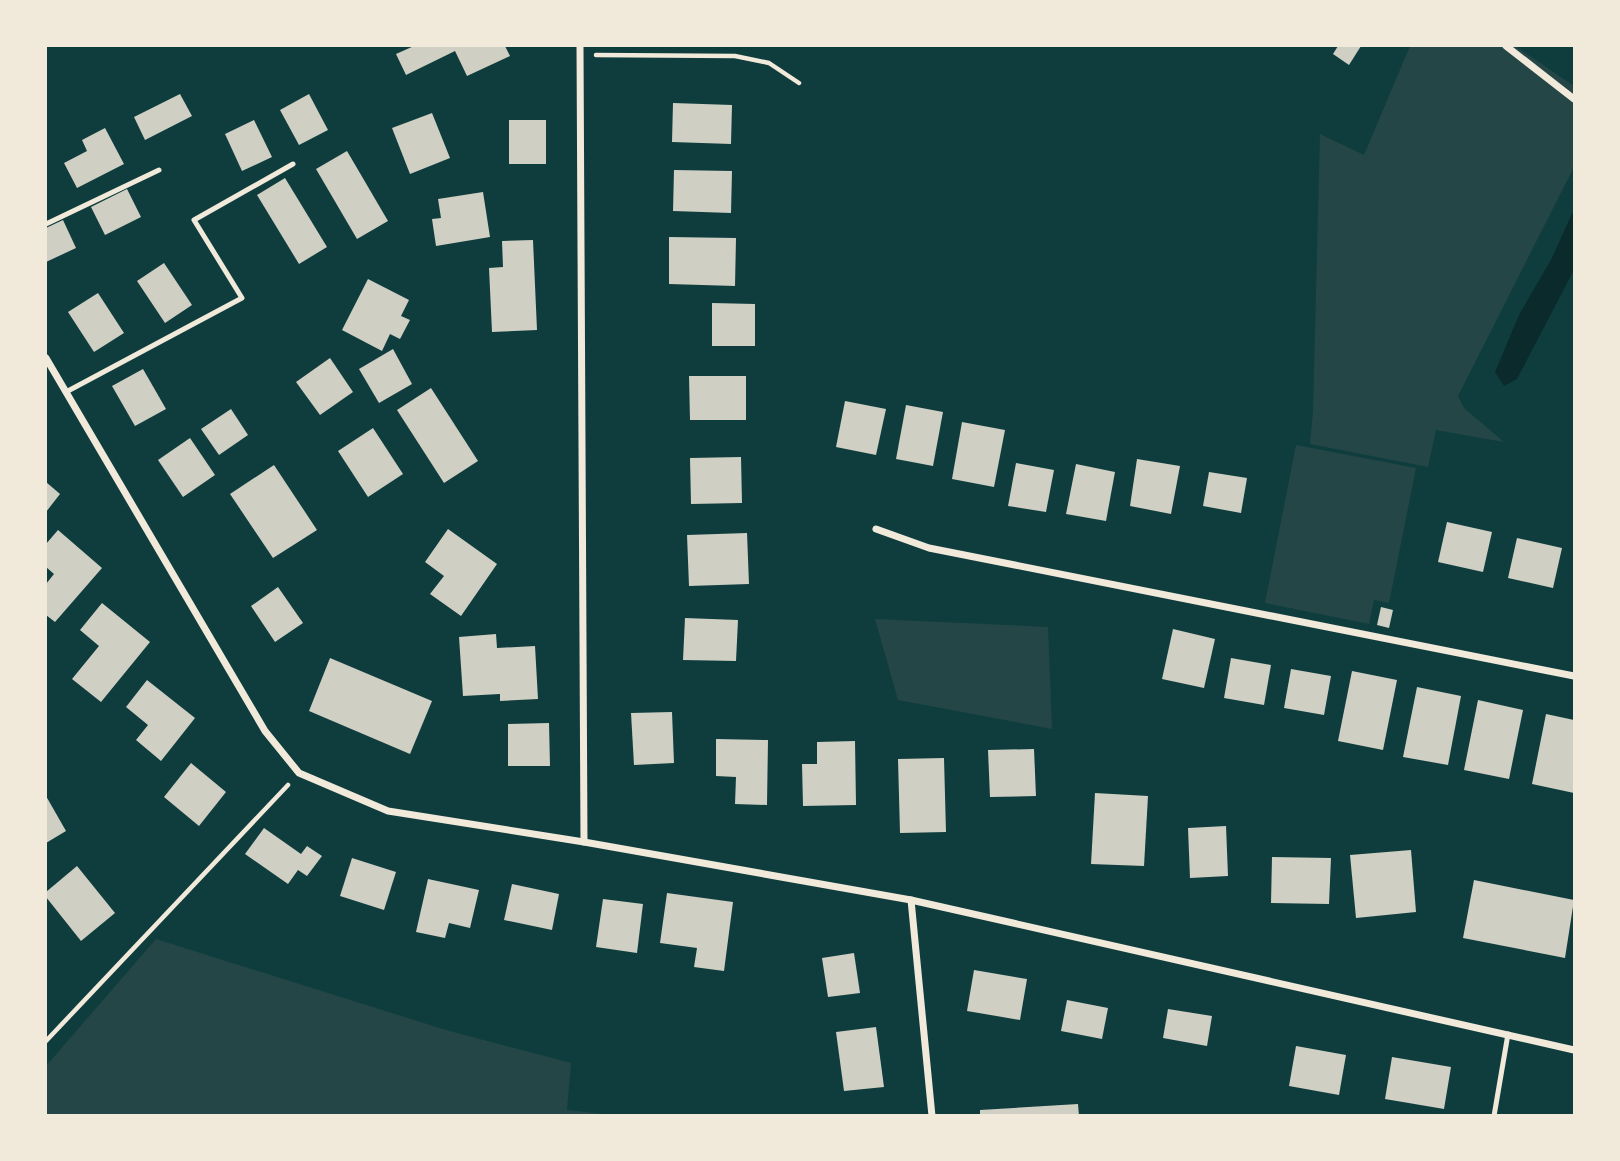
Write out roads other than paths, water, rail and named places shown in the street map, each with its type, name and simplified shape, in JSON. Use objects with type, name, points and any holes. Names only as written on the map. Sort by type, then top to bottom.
[{"type":"street","points":[[580,46],[584,842]]},
{"type":"street","points":[[1506,46],[1574,99]]},
{"type":"street","points":[[46,358],[265,731],[299,774],[388,811],[584,842],[911,900],[1574,1050]]},
{"type":"street","points":[[876,529],[929,548],[1574,676]]},
{"type":"street","points":[[911,900],[932,1115]]},
{"type":"lane","points":[[66,392],[242,298],[194,220],[293,164]]},
{"type":"lane","points":[[46,224],[159,170]]},
{"type":"lane","points":[[1494,1115],[1508,1034]]}]
